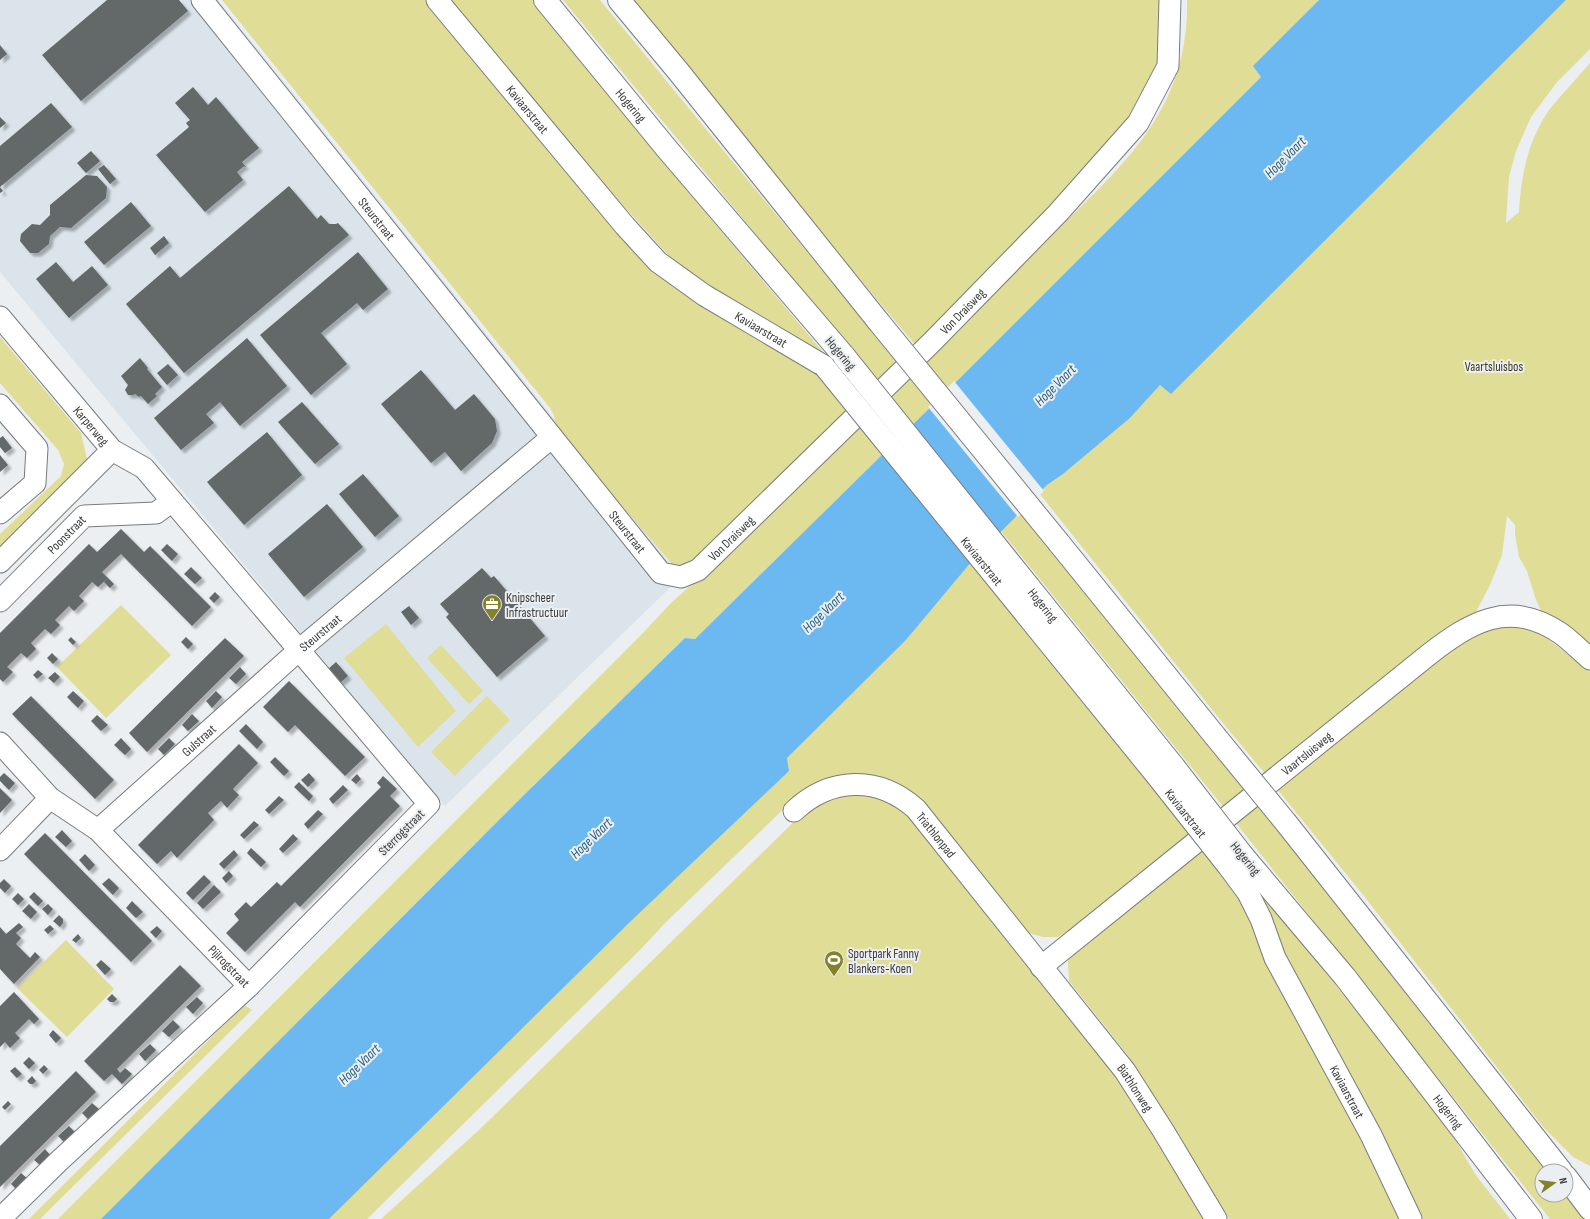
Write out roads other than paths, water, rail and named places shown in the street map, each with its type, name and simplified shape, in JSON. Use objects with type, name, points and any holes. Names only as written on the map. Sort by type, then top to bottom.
[{"type":"highway","name":"Hogering","points":[[545,0],[667,149],[844,356],[1022,594],[1236,861],[1345,977],[1531,1219]]},
{"type":"highway","points":[[619,0],[1287,824],[1555,1163]]},
{"type":"highway","points":[[1574,1176],[1590,1179]]},
{"type":"highway","points":[[1574,1188],[1590,1209]]},
{"type":"street","name":"Steurstraat","points":[[202,0],[661,573],[681,577]]},
{"type":"street","name":"Kaviaarstraat","points":[[437,0],[625,226],[658,262],[704,295],[824,366],[1022,594]]},
{"type":"street","name":"Von Draisweg","points":[[681,577],[698,570],[932,342],[1058,213],[1138,123],[1168,66],[1170,0]]},
{"type":"street","name":"Karperweg","points":[[0,317],[112,450],[0,562]]},
{"type":"street","points":[[0,405],[37,448],[35,483],[0,514]]},
{"type":"street","name":"Steurstraat","points":[[112,450],[144,468],[299,650],[552,437]]},
{"type":"street","name":"Poonstraat","points":[[0,601],[84,516],[156,513],[172,501]]},
{"type":"street","name":"Vaartsluisweg","points":[[1041,967],[1444,642],[1467,628],[1494,618],[1513,616],[1527,618],[1559,633],[1590,659]]},
{"type":"street","name":"Gulstraat","points":[[98,830],[299,650]]},
{"type":"street","name":"Sterrogstraat","points":[[249,986],[429,804],[299,650]]},
{"type":"street","name":"Pijlrogstraat","points":[[0,743],[50,798],[98,830],[249,986],[59,1161],[0,1219]]},
{"type":"street","name":"Triathlonpad","points":[[794,811],[815,795],[842,785],[861,784],[881,788],[897,794],[905,799],[925,819],[1041,967]]},
{"type":"street","points":[[0,850],[50,798]]},
{"type":"street","name":"Kaviaarstraat","points":[[1236,861],[1248,893],[1261,919],[1278,964],[1372,1135],[1411,1219]]},
{"type":"street","name":"Biathlonweg","points":[[1041,967],[1125,1071],[1164,1132],[1216,1219]]},
{"type":"water","name":"Hoge Vaart","points":[[1319,0],[1566,0],[1171,394],[1160,385],[1130,418],[1063,474],[1047,485],[972,561],[906,640],[787,758],[789,771],[630,922],[329,1219],[101,1219],[527,792],[685,638],[695,639],[950,388],[1261,77],[1253,66]]},
{"type":"place","name":"Knipscheer Infrastructuur","points":[[492,621]]},
{"type":"place","name":"Sportpark Fanny Blankers-Koen","points":[[834,977]]},
{"type":"park label","name":"Vaartsluisbos","points":[[1494,366]]}]
